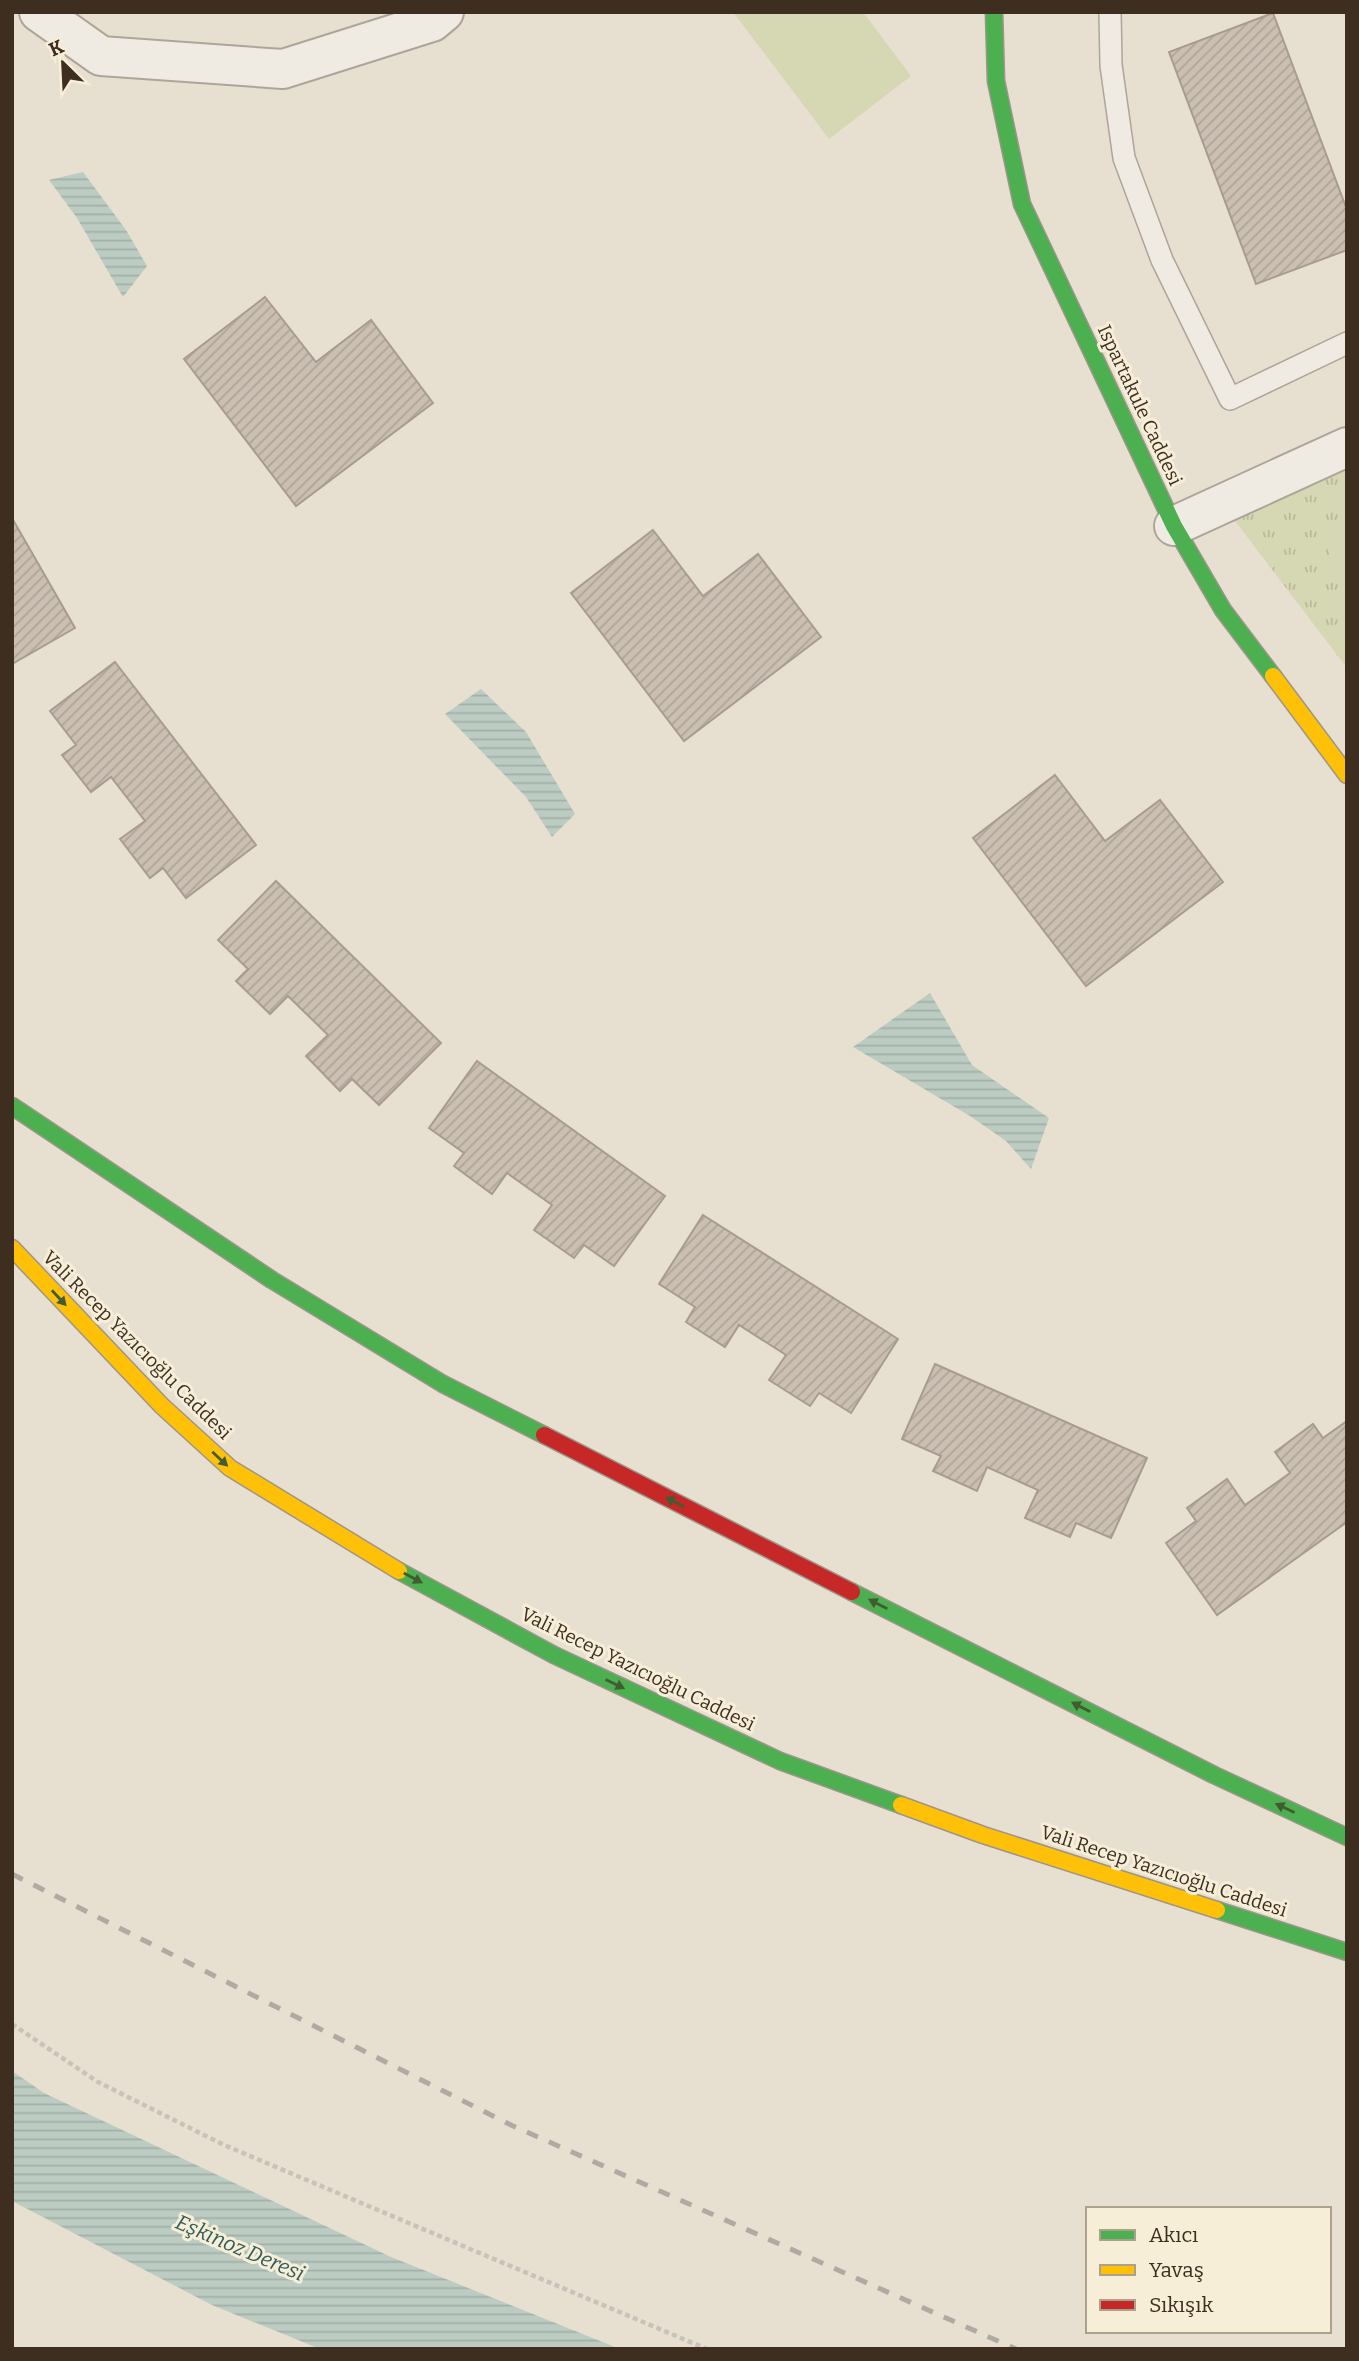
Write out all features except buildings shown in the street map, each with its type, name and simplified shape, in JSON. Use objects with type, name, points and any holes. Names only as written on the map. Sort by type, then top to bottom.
[{"type":"main road","name":"Ispartakule Caddesi","points":[[994,12],[996,81],[1022,204],[1174,526],[1223,610],[1347,775]]},
{"type":"main road","points":[[12,1106],[272,1280],[443,1384],[1214,1775],[1347,1837]]},
{"type":"main road","name":"Vali Recep Yazıcıoğlu Caddesi","points":[[12,1248],[162,1406],[230,1468],[390,1566],[554,1654],[658,1705],[793,1765],[983,1835],[1347,1952]]},
{"type":"street","points":[[39,12],[101,56],[283,69],[432,22],[444,12]]},
{"type":"street","points":[[1174,526],[1347,447]]},
{"type":"lane","points":[[1110,12],[1111,65],[1124,158],[1162,260],[1230,399],[1347,343]]},
{"type":"path","points":[[12,2024],[98,2082],[224,2145],[708,2349]]},
{"type":"green space","points":[[733,12],[863,12],[911,76],[829,139]]},
{"type":"green space","points":[[1347,447],[1347,668],[1222,504]]},
{"type":"green space","points":[[1347,532],[1347,588],[1325,542]]},
{"type":"water","points":[[83,172],[126,230],[147,266],[123,297],[77,218],[49,180]]},
{"type":"water","points":[[481,689],[526,732],[575,814],[552,837],[526,797],[445,714]]},
{"type":"water","points":[[930,993],[972,1065],[1049,1118],[1031,1169],[1006,1141],[970,1116],[853,1047]]},
{"type":"water","name":"Eşkinoz Deresi","points":[[12,2071],[44,2093],[391,2257],[620,2349],[320,2349],[212,2305],[12,2201]]},
{"type":"railway","points":[[12,1874],[511,2125],[1016,2349]]},
{"type":"traffic: fast","points":[[994,12],[996,81],[1022,204],[1174,526],[1223,610],[1273,676]]},
{"type":"traffic: fast","points":[[12,1106],[272,1280],[443,1384],[544,1435]]},
{"type":"traffic: fast","points":[[399,1571],[554,1655],[780,1761],[901,1805]]},
{"type":"traffic: fast","points":[[852,1592],[1214,1775],[1347,1837]]},
{"type":"traffic: fast","points":[[1217,1910],[1347,1952]]},
{"type":"traffic: slow","points":[[1273,676],[1347,775]]},
{"type":"traffic: slow","points":[[12,1248],[162,1406],[230,1468],[399,1571]]},
{"type":"traffic: slow","points":[[901,1805],[983,1835],[1217,1910]]},
{"type":"traffic: jam","points":[[544,1435],[852,1592]]}]
